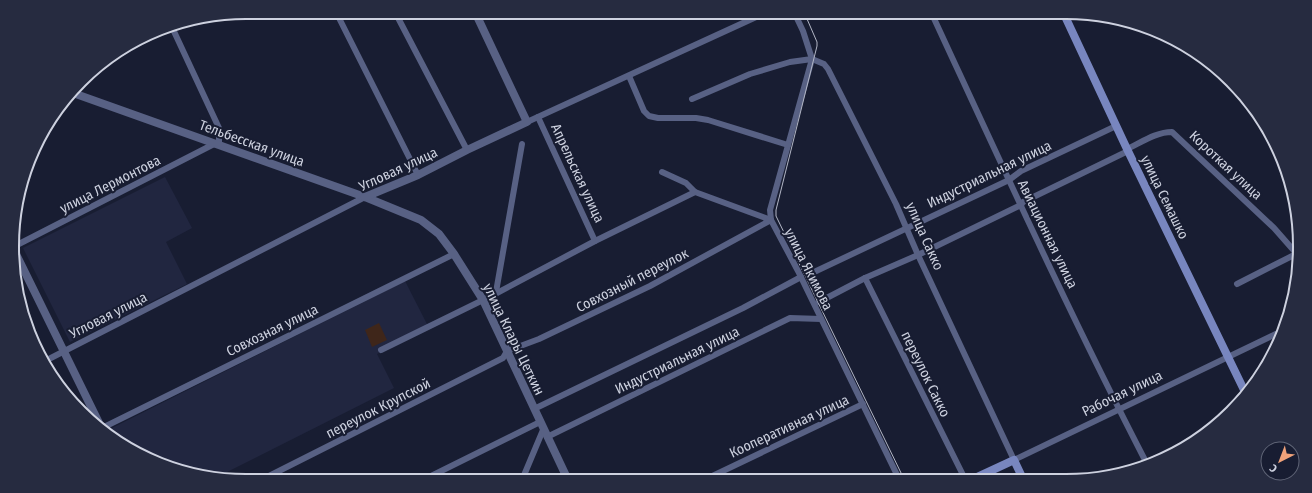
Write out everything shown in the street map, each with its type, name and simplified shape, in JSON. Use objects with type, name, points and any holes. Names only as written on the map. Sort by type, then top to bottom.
[{"type":"main road","name":"улица Семашко","points":[[1066,19],[1116,126],[1244,388]]},
{"type":"main road","name":"улица Сакко","points":[[1014,460],[1021,474]]},
{"type":"main road","name":"Рабочая улица","points":[[984,474],[1014,460]]},
{"type":"street","points":[[340,19],[418,175]]},
{"type":"street","points":[[399,19],[467,150]]},
{"type":"street","points":[[481,19],[528,122]]},
{"type":"street","name":"Угловая улица","points":[[49,359],[365,198],[418,175],[467,150],[752,19]]},
{"type":"street","points":[[692,99],[750,74],[790,62],[812,59],[803,31],[797,19]]},
{"type":"street","name":"Авиационная улица","points":[[935,19],[1009,180],[1145,460]]},
{"type":"street","points":[[175,30],[219,128],[217,144]]},
{"type":"street","name":"улица Якимова","points":[[812,59],[770,210],[771,220],[801,277],[897,474]]},
{"type":"street","name":"улица Сакко","points":[[812,59],[824,64],[828,69],[877,166],[1014,460]]},
{"type":"street","points":[[629,76],[644,111],[649,116],[658,118],[696,118],[708,120],[788,146]]},
{"type":"street","name":"Тельбесская улица","points":[[77,94],[365,198],[421,220]]},
{"type":"street","name":"Апрельская улица","points":[[538,117],[595,241]]},
{"type":"street","name":"Индустриальная улица","points":[[822,300],[812,273],[1009,180],[1022,171],[1116,126]]},
{"type":"street","name":"Короткая улица","points":[[1128,150],[1158,134],[1172,132],[1274,228],[1293,250]]},
{"type":"street","name":"улица Лермонтова","points":[[19,244],[217,144]]},
{"type":"street","points":[[496,292],[522,144]]},
{"type":"street","points":[[814,305],[865,278],[918,255],[1021,205],[1023,202],[1128,150]]},
{"type":"street","points":[[662,172],[686,183],[695,192],[771,220]]},
{"type":"street","points":[[381,350],[483,301],[496,292],[595,241],[695,192]]},
{"type":"street","name":"улица Клары Цеткин","points":[[421,220],[439,234],[454,254],[483,301],[505,355],[534,409],[565,474]]},
{"type":"street","name":"Совхозный переулок","points":[[505,355],[650,286],[771,220]]},
{"type":"street","name":"Совхозная улица","points":[[107,426],[454,254]]},
{"type":"street","points":[[1237,284],[1293,255]]},
{"type":"street","points":[[19,260],[95,417]]},
{"type":"street","name":"Индустриальная улица","points":[[534,409],[742,308],[801,277]]},
{"type":"street","name":"переулок Сакко","points":[[865,278],[963,474]]},
{"type":"street","name":"Индустриальная улица","points":[[438,474],[544,430],[790,318],[821,319]]},
{"type":"street","name":"Рабочая улица","points":[[1014,460],[1276,334]]},
{"type":"street","name":"переулок Крупской","points":[[273,474],[505,355]]},
{"type":"street","name":"Кооперативная улица","points":[[717,474],[863,404]]},
{"type":"street","points":[[525,474],[544,430]]},
{"type":"shaded area","points":[[165,177],[192,228],[166,242],[187,284],[70,342],[23,248]]},
{"type":"shaded area","points":[[405,281],[429,328],[377,354],[394,388],[225,473],[202,470],[159,457],[133,444],[110,429]]},
{"type":"shaded area","points":[[379,323],[387,340],[372,347],[365,330]]},
{"type":"tram line","points":[[807,19],[817,42],[817,46],[776,210],[776,216],[902,474]]}]
